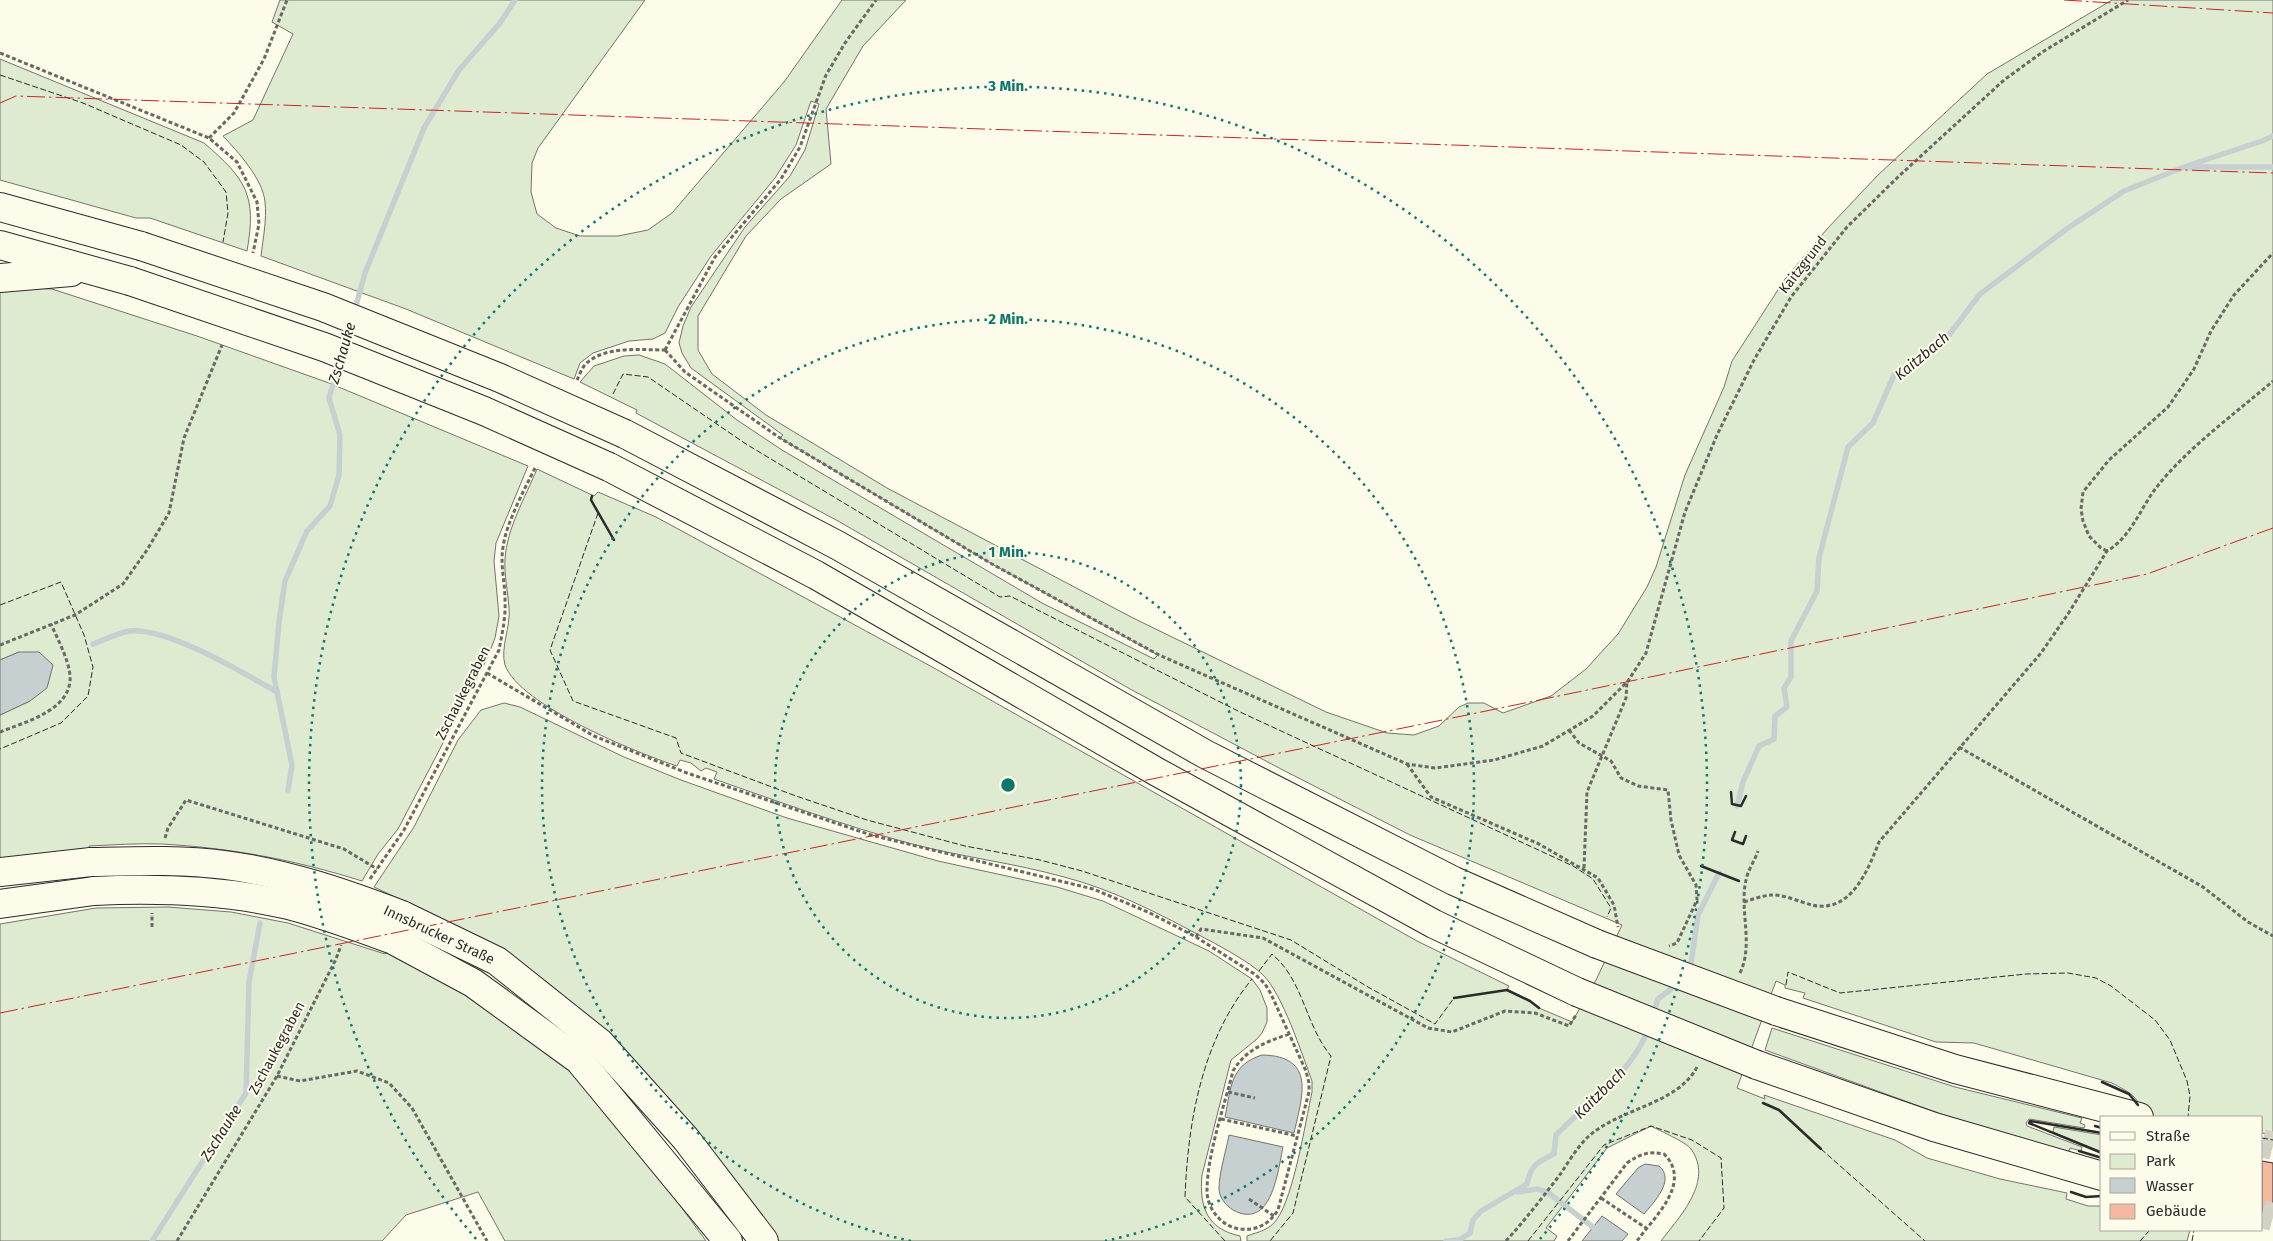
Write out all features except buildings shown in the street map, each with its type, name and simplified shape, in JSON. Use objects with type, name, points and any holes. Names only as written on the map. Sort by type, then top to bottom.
[{"type":"main road","points":[[0,207],[141,246],[322,308],[500,378],[625,434],[837,545],[1204,754],[1454,881],[1608,939],[1776,1012],[1955,1069],[2136,1116]]},
{"type":"main road","points":[[0,245],[130,281],[324,346],[484,411],[609,467],[816,575],[1156,772],[1434,924],[1577,992],[1757,1065],[1934,1127],[2100,1175]]},
{"type":"main road","points":[[0,278],[91,270]]},
{"type":"main road","name":"Innsbrucker Straße","points":[[0,872],[91,862],[150,861],[224,865],[296,879],[350,895],[579,1060],[728,1241]]},
{"type":"main road","name":"Innsbrucker Straße","points":[[0,904],[94,891],[149,889],[205,893],[286,905],[340,921],[397,928],[497,961],[600,1043],[686,1139],[764,1241]]},
{"type":"path","points":[[209,138],[234,113],[264,59],[287,0]]},
{"type":"path","points":[[664,350],[715,257],[781,179],[796,155],[826,75],[845,42],[876,0]]},
{"type":"path","name":"Kaitzgrund","points":[[1628,680],[1646,654],[1685,512],[1716,435],[1754,360],[1792,297],[1847,227],[1898,177],[2004,80],[2044,51],[2128,0]]},
{"type":"path","points":[[0,53],[209,138],[237,162],[257,202],[259,224],[252,253]]},
{"type":"path","points":[[2107,552],[2088,536],[2081,509],[2083,492],[2109,460],[2168,407],[2194,369],[2211,330],[2234,295],[2273,253]]},
{"type":"path","points":[[0,645],[75,615],[123,584],[147,550],[169,513],[184,438],[222,345]]},
{"type":"path","points":[[577,380],[584,367],[593,358],[628,350],[664,350],[685,372],[780,438],[992,564],[1158,654],[1407,764],[1435,768],[1494,760],[1543,746],[1593,716],[1628,680]]},
{"type":"path","points":[[1744,902],[1772,895],[1816,906],[1837,903],[1853,892],[1868,870],[1879,842],[1913,805],[1959,747],[2041,653],[2107,552],[2127,535],[2157,488],[2189,453],[2273,381]]},
{"type":"path","name":"Zschaukegraben","points":[[367,884],[404,830],[499,650],[504,623],[505,601],[501,565],[503,544],[518,503],[535,468]]},
{"type":"path","points":[[0,732],[54,709],[67,692],[70,677],[68,663],[51,624]]},
{"type":"path","points":[[487,673],[594,736],[687,773],[871,835],[1093,890],[1148,912],[1196,937],[1256,975],[1265,984],[1289,1034],[1306,1071],[1309,1092],[1278,1210],[1274,1216],[1261,1226],[1245,1229],[1236,1228],[1218,1218],[1210,1206],[1207,1192],[1212,1158],[1233,1071],[1246,1054],[1256,1046],[1289,1034]]},
{"type":"path","points":[[1584,868],[1587,792],[1626,698],[1628,680]]},
{"type":"path","points":[[1568,730],[1579,743],[1611,761],[1621,778],[1638,786],[1668,790],[1671,820],[1679,855],[1696,885],[1697,900],[1677,943]]},
{"type":"path","points":[[1959,747],[2203,887],[2248,922],[2273,936]]},
{"type":"path","points":[[1407,764],[1431,797],[1540,844],[1584,868],[1598,878],[1614,905],[1608,939]]},
{"type":"path","points":[[164,844],[168,828],[186,800],[344,849],[377,869]]},
{"type":"path","points":[[1738,978],[1746,961],[1744,902],[1746,880],[1758,851]]},
{"type":"path","points":[[152,927],[153,907]]},
{"type":"path","points":[[1196,937],[1201,929],[1263,938],[1428,1028],[1452,1032],[1505,1011],[1535,1013],[1569,1026]]},
{"type":"path","name":"Zschaukegraben","points":[[177,1241],[276,1076],[336,959],[342,940]]},
{"type":"path","points":[[1506,1241],[1533,1210],[1588,1137],[1612,1120],[1678,1090],[1695,1072],[1699,1064]]},
{"type":"path","points":[[276,1076],[300,1081],[357,1072],[389,1082],[412,1108],[487,1241]]},
{"type":"path","points":[[1228,1092],[1255,1098]]},
{"type":"path","points":[[1221,1119],[1298,1136]]},
{"type":"path","points":[[1568,1241],[1627,1163],[1646,1153],[1664,1154],[1675,1174],[1673,1192],[1637,1241]]},
{"type":"path","points":[[1600,1198],[1646,1228]]},
{"type":"path","points":[[1249,1199],[1274,1216]]},
{"type":"green space","points":[[280,0],[645,0],[538,148],[532,163],[531,192],[537,214],[556,228],[580,236],[618,236],[648,230],[672,213],[784,82],[842,0],[906,0],[863,46],[826,109],[831,164],[781,199],[746,236],[698,316],[698,350],[712,374],[766,415],[887,488],[1133,618],[1326,712],[1387,733],[1414,735],[1439,726],[1459,707],[1468,703],[1484,703],[1503,713],[1551,696],[1586,669],[1618,634],[1647,587],[1656,567],[1685,475],[1724,387],[1732,361],[1785,279],[1827,229],[1878,175],[1987,74],[2112,0],[2273,0],[2273,1135],[2263,1133],[2263,1116],[2141,1116],[2137,1100],[2128,1092],[2112,1083],[1974,1043],[1936,1042],[1803,998],[1805,993],[1785,988],[1785,985],[1776,981],[1737,1088],[1765,1099],[1764,1095],[1895,1140],[1927,1158],[2000,1179],[2067,1193],[2066,1199],[2088,1206],[2100,1206],[2100,1231],[2190,1231],[2187,1241],[1661,1241],[1692,1198],[1697,1186],[1699,1173],[1697,1161],[1688,1146],[1651,1126],[1607,1148],[1546,1228],[1557,1236],[1554,1241],[1247,1241],[1247,1236],[1271,1226],[1283,1208],[1294,1177],[1312,1092],[1312,1081],[1291,1025],[1277,995],[1263,975],[1241,959],[1206,939],[1150,910],[1099,888],[1045,872],[912,844],[813,813],[714,779],[717,772],[706,768],[701,771],[691,763],[680,760],[677,766],[659,760],[581,726],[532,696],[515,680],[505,665],[504,651],[509,615],[505,559],[506,547],[517,513],[537,469],[594,496],[598,492],[656,517],[934,668],[1417,941],[1509,986],[1507,990],[1530,1001],[1539,1008],[1572,1022],[1596,980],[1622,925],[1410,835],[1281,769],[1130,689],[838,521],[636,413],[637,410],[580,382],[594,366],[624,356],[639,355],[665,364],[737,420],[782,450],[1042,603],[1154,659],[1158,655],[992,564],[780,438],[783,435],[691,368],[682,353],[679,343],[683,326],[691,307],[745,227],[790,176],[805,150],[819,104],[811,101],[796,145],[775,178],[711,256],[678,307],[665,333],[653,339],[629,341],[593,353],[580,363],[574,379],[406,309],[261,256],[266,215],[263,193],[249,166],[223,136],[253,120],[293,34],[272,22]]},
{"type":"green space","points":[[0,59],[204,143],[230,167],[239,178],[245,190],[249,202],[250,216],[247,251],[150,218],[136,218],[0,180]]},
{"type":"green space","points":[[12,287],[52,289],[197,336],[329,383],[528,466],[496,543],[494,561],[499,616],[495,638],[487,659],[398,829],[378,854],[362,881],[263,856],[162,844],[89,846],[89,851],[0,863],[0,715],[30,701],[19,652],[0,660],[0,289]]},
{"type":"green space","points":[[504,703],[520,707],[624,757],[681,780],[787,818],[938,861],[1057,887],[1103,901],[1209,951],[1252,979],[1260,990],[1267,1008],[1267,1022],[1257,1039],[1231,1060],[1202,1175],[1201,1187],[1204,1207],[1213,1222],[1229,1233],[1240,1236],[1241,1241],[776,1241],[602,1028],[548,983],[482,938],[374,887],[414,827],[458,740],[481,710]]},
{"type":"green space","points":[[168,907],[231,912],[288,923],[385,954],[388,951],[448,982],[543,1046],[591,1092],[653,1168],[706,1241],[505,1241],[478,1192],[406,1215],[382,1241],[0,1241],[0,924],[96,908]]},
{"type":"green space","points":[[1772,1028],[1955,1087],[2082,1118],[2080,1123],[2085,1125],[2084,1128],[2029,1119],[2026,1123],[2027,1126],[2082,1147],[2081,1151],[2070,1148],[2068,1153],[1960,1121],[1765,1050]]},
{"type":"green space","points":[[2054,1127],[2100,1135],[2100,1151],[2053,1132]]},
{"type":"water","points":[[19,652],[39,652],[53,665],[47,688],[30,701],[0,715],[0,660]]},
{"type":"water","points":[[1262,1055],[1279,1057],[1291,1063],[1298,1071],[1302,1081],[1302,1093],[1294,1133],[1225,1117],[1231,1087],[1238,1071],[1251,1059]]},
{"type":"water","points":[[1229,1135],[1283,1147],[1279,1170],[1271,1195],[1265,1205],[1257,1212],[1246,1214],[1233,1210],[1225,1204],[1220,1195],[1220,1176]]},
{"type":"water","points":[[1645,1164],[1659,1166],[1664,1172],[1665,1178],[1657,1198],[1644,1214],[1616,1194],[1638,1168]]},
{"type":"water","points":[[1602,1216],[1628,1234],[1622,1241],[1582,1241]]},
{"type":"waterway","name":"Zschauke","points":[[354,313],[365,273],[424,128],[459,70],[500,23],[515,0]]},
{"type":"waterway","name":"Kaitzbach","points":[[1737,806],[1743,782],[1759,746],[1774,739],[1775,716],[1787,707],[1784,688],[1791,677],[1791,641],[1817,591],[1819,558],[1848,447],[1873,423],[1894,375],[1917,364],[1949,335],[1980,294],[2068,228],[2124,191],[2184,167],[2273,136]]},
{"type":"waterway","points":[[2190,167],[2273,167]]},
{"type":"waterway","name":"Zschauke","points":[[344,346],[350,326]]},
{"type":"waterway","name":"Zschauke","points":[[288,790],[292,765],[274,677],[279,622],[285,581],[307,531],[330,506],[339,475],[340,435],[329,398],[340,360]]},
{"type":"waterway","points":[[93,644],[129,631],[164,636],[226,663],[277,692]]},
{"type":"waterway","name":"Kaitzbach","points":[[1690,970],[1698,915],[1719,873]]},
{"type":"waterway","name":"Zschauke","points":[[152,1241],[246,1093],[249,982],[260,923]]},
{"type":"waterway","name":"Kaitzbach","points":[[1653,1015],[1658,999],[1679,983]]},
{"type":"waterway","name":"Kaitzbach","points":[[1446,1241],[1459,1240],[1470,1233],[1473,1220],[1481,1211],[1527,1184],[1533,1168],[1543,1159],[1554,1154],[1556,1135],[1620,1074],[1641,1045],[1649,1028]]},
{"type":"waterway","points":[[1518,1192],[1537,1189],[1547,1192],[1593,1227]]},
{"type":"tunnel","points":[[2263,1143],[2273,1146]]},
{"type":"tunnel","points":[[2263,1214],[2273,1217]]},
{"type":"fence","points":[[0,75],[83,103],[181,145],[204,162],[226,192],[228,213],[223,242]]},
{"type":"fence","points":[[613,394],[623,374],[648,377],[746,444],[1000,597],[1010,596],[1240,712],[1573,866],[1593,879],[1611,908],[1607,917]]},
{"type":"fence","points":[[598,513],[550,650],[573,701],[676,738],[681,753],[867,820],[965,846],[1040,860],[1082,871],[1291,940],[1368,987],[1435,1024],[1454,998]]},
{"type":"fence","points":[[0,605],[61,582],[84,635],[93,667],[88,696],[61,723],[0,749]]},
{"type":"fence","points":[[1259,971],[1272,954],[1283,965],[1298,990],[1315,1031],[1331,1056],[1293,1213],[1270,1241]]},
{"type":"fence","points":[[1786,985],[1788,972],[1840,993],[2026,974],[2068,973],[2096,978],[2111,986],[2155,1020],[2170,1040],[2187,1081],[2190,1096],[2188,1116]]},
{"type":"fence","points":[[1225,1241],[1185,1197],[1187,1168],[1194,1111],[1210,1055],[1221,1028],[1235,1003],[1252,979]]},
{"type":"fence","points":[[1528,1241],[1604,1145],[1651,1126],[1692,1140],[1721,1158],[1724,1208],[1699,1241]]},
{"type":"fence","points":[[2263,1138],[2273,1140]]},
{"type":"fence","points":[[1821,1149],[1925,1241]]},
{"type":"fence","points":[[2140,1241],[2149,1231]]},
{"type":"fence","points":[[2192,1241],[2194,1231]]},
{"type":"wall","points":[[592,496],[591,500],[614,540]]},
{"type":"wall","points":[[1731,792],[1732,804],[1741,806],[1746,796]]},
{"type":"wall","points":[[1735,832],[1732,840],[1743,844],[1746,836]]},
{"type":"wall","points":[[1701,866],[1739,881]]},
{"type":"wall","points":[[1454,998],[1507,990],[1530,1001],[1539,1008]]},
{"type":"wall","points":[[2102,1082],[2129,1094],[2138,1105]]},
{"type":"wall","points":[[1763,1103],[1779,1110],[1821,1149]]},
{"type":"wall","points":[[2100,1133],[2030,1121],[2029,1123],[2100,1152]]},
{"type":"wall","points":[[2095,1126],[2100,1127]]},
{"type":"wall","points":[[2079,1151],[2100,1157]]},
{"type":"wall","points":[[2071,1192],[2086,1197],[2100,1196]]},
{"type":"power","points":[[2064,0],[2273,13]]},
{"type":"power","points":[[0,103],[16,96],[2273,173]]},
{"type":"power","points":[[0,1013],[1462,716],[2147,574],[2273,528]]}]
